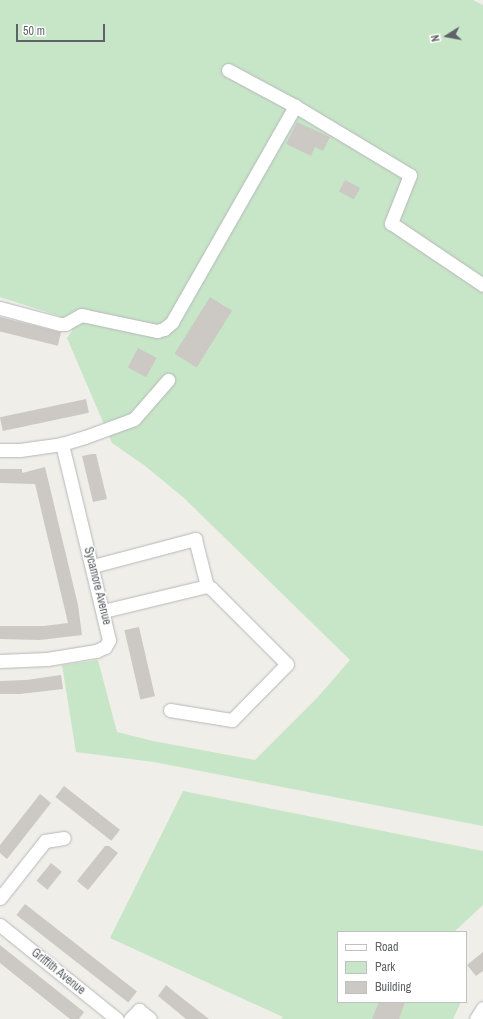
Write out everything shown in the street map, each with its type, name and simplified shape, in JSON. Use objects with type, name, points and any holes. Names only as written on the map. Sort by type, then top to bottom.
[{"type":"street","points":[[228,70],[295,106],[410,175],[390,223],[483,285]]},
{"type":"street","points":[[0,308],[60,324],[65,324],[81,315],[156,331],[164,329],[172,322],[295,106]]},
{"type":"street","points":[[0,450],[20,450],[62,444],[106,430],[134,419],[168,380]]},
{"type":"street","name":"Sycamore Avenue","points":[[0,661],[47,659],[101,650],[109,640],[93,566],[62,444]]},
{"type":"street","points":[[93,566],[195,539],[207,586]]},
{"type":"street","points":[[104,612],[207,586],[212,588],[287,664],[232,720],[170,710]]},
{"type":"street","points":[[0,898],[45,841],[64,838]]},
{"type":"street","name":"Griffith Avenue","points":[[0,925],[117,1019]]},
{"type":"street","points":[[476,1019],[483,1008]]},
{"type":"street","points":[[130,1019],[139,1010],[150,1019]]},
{"type":"green space","points":[[0,0],[473,0],[483,5],[483,826],[154,762],[76,752],[62,665],[98,660],[117,732],[153,741],[255,760],[318,697],[350,660],[184,498],[144,465],[112,443],[67,338],[72,331],[73,322],[0,297]]},
{"type":"green space","points":[[183,791],[483,851],[483,905],[455,931],[337,931],[337,1003],[461,1003],[453,1019],[281,1019],[283,1017],[110,938]]},
{"type":"building","points":[[297,122],[330,137],[323,151],[315,147],[311,156],[286,144]]},
{"type":"building","points":[[345,180],[360,188],[354,199],[339,191]]},
{"type":"building","points":[[210,297],[232,311],[197,368],[174,354]]},
{"type":"building","points":[[0,317],[61,332],[58,346],[0,331]]},
{"type":"building","points":[[138,348],[157,358],[146,377],[128,367]]},
{"type":"building","points":[[86,399],[89,413],[3,431],[0,417]]},
{"type":"building","points":[[96,454],[107,499],[93,502],[82,456]]},
{"type":"building","points":[[45,467],[78,605],[82,635],[40,640],[0,639],[0,626],[44,626],[68,623],[35,484],[0,483],[0,469],[22,469],[22,473]]},
{"type":"building","points":[[139,627],[155,696],[140,700],[124,630]]},
{"type":"building","points":[[61,675],[63,689],[20,694],[0,694],[0,681],[26,680]]},
{"type":"building","points":[[64,786],[120,830],[111,841],[55,797]]},
{"type":"building","points":[[40,794],[51,803],[7,859],[0,853],[0,845]]},
{"type":"building","points":[[105,846],[109,846],[118,853],[88,890],[77,881]]},
{"type":"building","points":[[51,863],[62,872],[47,890],[37,881]]},
{"type":"building","points":[[25,904],[137,991],[128,1002],[16,915]]},
{"type":"building","points":[[0,945],[84,1012],[79,1019],[70,1019],[0,963]]},
{"type":"building","points":[[483,952],[483,971],[476,976],[467,965]]},
{"type":"building","points":[[166,985],[209,1019],[186,1019],[158,996]]},
{"type":"building","points":[[379,1003],[405,1003],[399,1019],[372,1019]]}]
